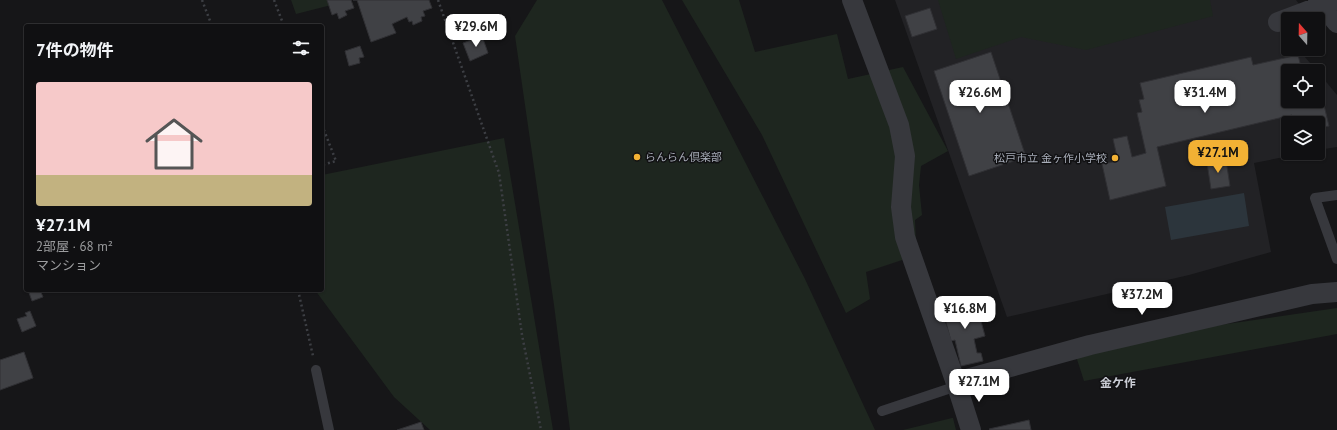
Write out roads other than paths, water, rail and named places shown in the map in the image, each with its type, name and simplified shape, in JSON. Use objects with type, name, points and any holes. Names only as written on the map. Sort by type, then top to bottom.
[{"type":"street","points":[[852,0],[899,125],[905,156],[901,207],[905,237],[971,430]]},
{"type":"street","points":[[1278,22],[1326,2],[1337,23]]},
{"type":"street","points":[[956,384],[1090,345],[1312,294],[1337,292]]},
{"type":"lane","points":[[1337,195],[1315,198],[1337,259]]},
{"type":"lane","points":[[316,370],[329,430]]},
{"type":"lane","points":[[882,412],[956,384]]},
{"type":"place","name":"らんらん倶楽部","points":[[637,157]]},
{"type":"place","name":"松戸市立 金ヶ作小学校","points":[[1115,158]]},
{"type":"district","name":"金ケ作","points":[[1118,383]]}]
